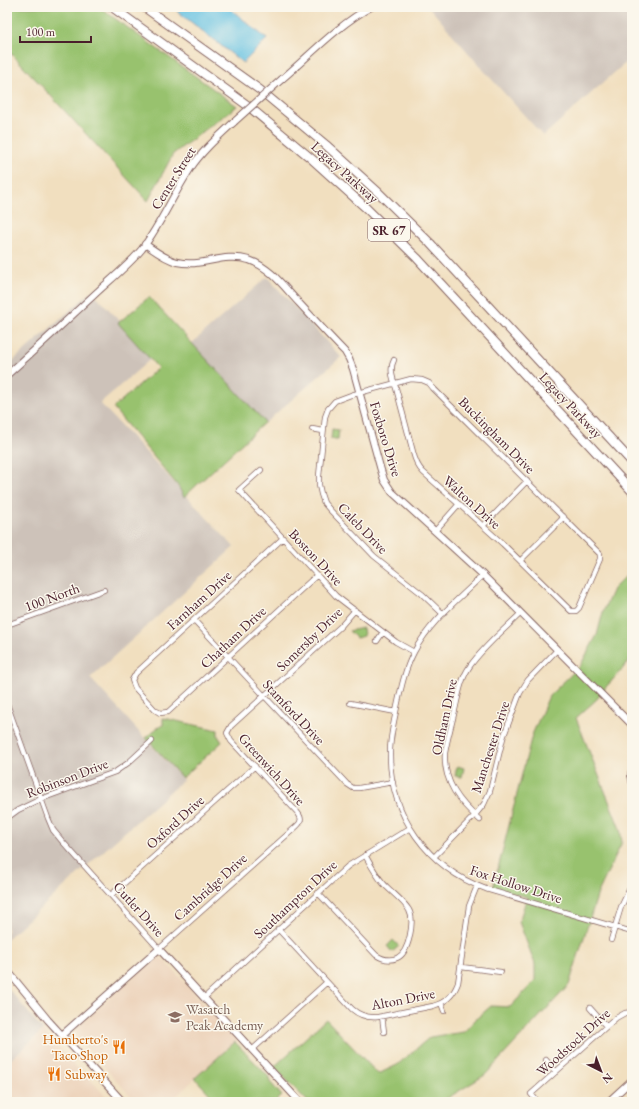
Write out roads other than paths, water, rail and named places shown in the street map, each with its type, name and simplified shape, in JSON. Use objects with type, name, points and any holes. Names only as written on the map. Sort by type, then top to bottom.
[{"type":"highway","name":"Legacy Parkway","points":[[112,7],[247,105],[313,160],[365,207],[418,258],[632,491]]},
{"type":"highway","name":"Legacy Parkway","points":[[144,7],[260,90],[326,145],[379,193],[430,243],[632,462]]},
{"type":"street","name":"Center Street","points":[[7,375],[123,268],[145,244],[194,164],[205,149],[346,24],[358,14],[371,7]]},
{"type":"street","name":"Foxboro Drive","points":[[145,244],[164,257],[178,262],[195,263],[235,257],[249,260],[265,268],[276,278],[348,356],[352,365],[380,467],[386,484],[395,496],[483,575],[632,725]]},
{"type":"street","name":"Walton Drive","points":[[394,360],[392,363],[394,384],[417,464],[423,472],[503,544],[569,610],[574,612]]},
{"type":"street","name":"Buckingham Drive","points":[[360,393],[415,379],[429,383],[600,554],[600,559],[579,608],[574,612]]},
{"type":"street","name":"Caleb Drive","points":[[360,393],[340,398],[332,403],[326,412],[318,481],[321,494],[327,506],[374,556],[422,594],[443,614]]},
{"type":"street","points":[[312,429],[323,430]]},
{"type":"street","name":"Boston Drive","points":[[261,470],[239,490],[336,596],[398,644],[414,652]]},
{"type":"street","points":[[483,526],[527,481]]},
{"type":"street","points":[[435,531],[459,504]]},
{"type":"street","points":[[520,561],[564,518]]},
{"type":"street","name":"Farnham Drive","points":[[163,713],[158,712],[135,688],[132,680],[136,673],[283,538]]},
{"type":"street","name":"Chatham Drive","points":[[163,713],[169,710],[317,575]]},
{"type":"street","name":"Fox Hollow Drive","points":[[483,575],[443,614],[424,636],[414,652],[404,676],[396,712],[390,751],[392,782],[400,807],[410,828],[434,857],[454,874],[476,886],[632,932]]},
{"type":"street","name":"100 North","points":[[7,625],[104,590]]},
{"type":"street","name":"Somersby Drive","points":[[227,733],[231,726],[342,626],[355,610]]},
{"type":"street","name":"Oldham Drive","points":[[475,815],[458,798],[449,782],[446,764],[446,748],[460,689],[467,671],[478,655],[521,613]]},
{"type":"street","name":"Stamford Drive","points":[[194,620],[345,782],[356,788],[392,782]]},
{"type":"street","points":[[377,641],[383,632]]},
{"type":"street","name":"Manchester Drive","points":[[434,857],[484,804],[488,795],[503,738],[522,688],[558,650]]},
{"type":"street","points":[[350,702],[396,712]]},
{"type":"street","name":"Cutler Drive","points":[[7,704],[48,818],[56,834],[159,949],[300,1102]]},
{"type":"street","name":"Greenwich Drive","points":[[227,733],[229,738],[297,812],[301,817],[301,820]]},
{"type":"street","name":"Robinson Drive","points":[[7,818],[18,810],[41,799],[115,772],[128,763],[152,741]]},
{"type":"street","points":[[632,765],[630,775],[632,784]]},
{"type":"street","name":"Oxford Drive","points":[[111,895],[255,766]]},
{"type":"street","points":[[475,815],[480,820]]},
{"type":"street","name":"Cambridge Drive","points":[[62,1035],[297,826],[301,820]]},
{"type":"street","name":"Southampton Drive","points":[[204,998],[342,870],[354,861],[410,828]]},
{"type":"street","points":[[318,892],[380,958],[387,960],[397,958],[402,955],[408,943],[411,922],[410,913],[406,906],[381,881],[365,855]]},
{"type":"street","points":[[611,940],[621,907],[632,884]]},
{"type":"street","name":"Alton Drive","points":[[278,929],[355,1011],[361,1015],[371,1017],[382,1016],[441,1003],[449,998],[457,988],[469,906],[476,886]]},
{"type":"street","points":[[461,967],[501,972]]},
{"type":"street","points":[[7,970],[62,1035],[123,1102]]},
{"type":"street","points":[[252,1050],[327,982]]},
{"type":"street","points":[[441,1003],[444,1011]]},
{"type":"street","points":[[590,1008],[606,1026]]},
{"type":"street","name":"Woodstock Drive","points":[[538,1102],[531,1094],[606,1026],[619,1016],[632,1012]]},
{"type":"street","points":[[382,1016],[384,1032]]},
{"type":"street","points":[[546,1060],[556,1072]]},
{"type":"street","points":[[608,1102],[632,1080]]},
{"type":"water","points":[[172,7],[228,7],[267,39],[243,63]]},
{"type":"place","name":"Wasatch Peak Academy","points":[[175,1017]]},
{"type":"place","name":"Humberto's Taco Shop","points":[[119,1047]]},
{"type":"place","name":"Subway","points":[[54,1074]]}]
